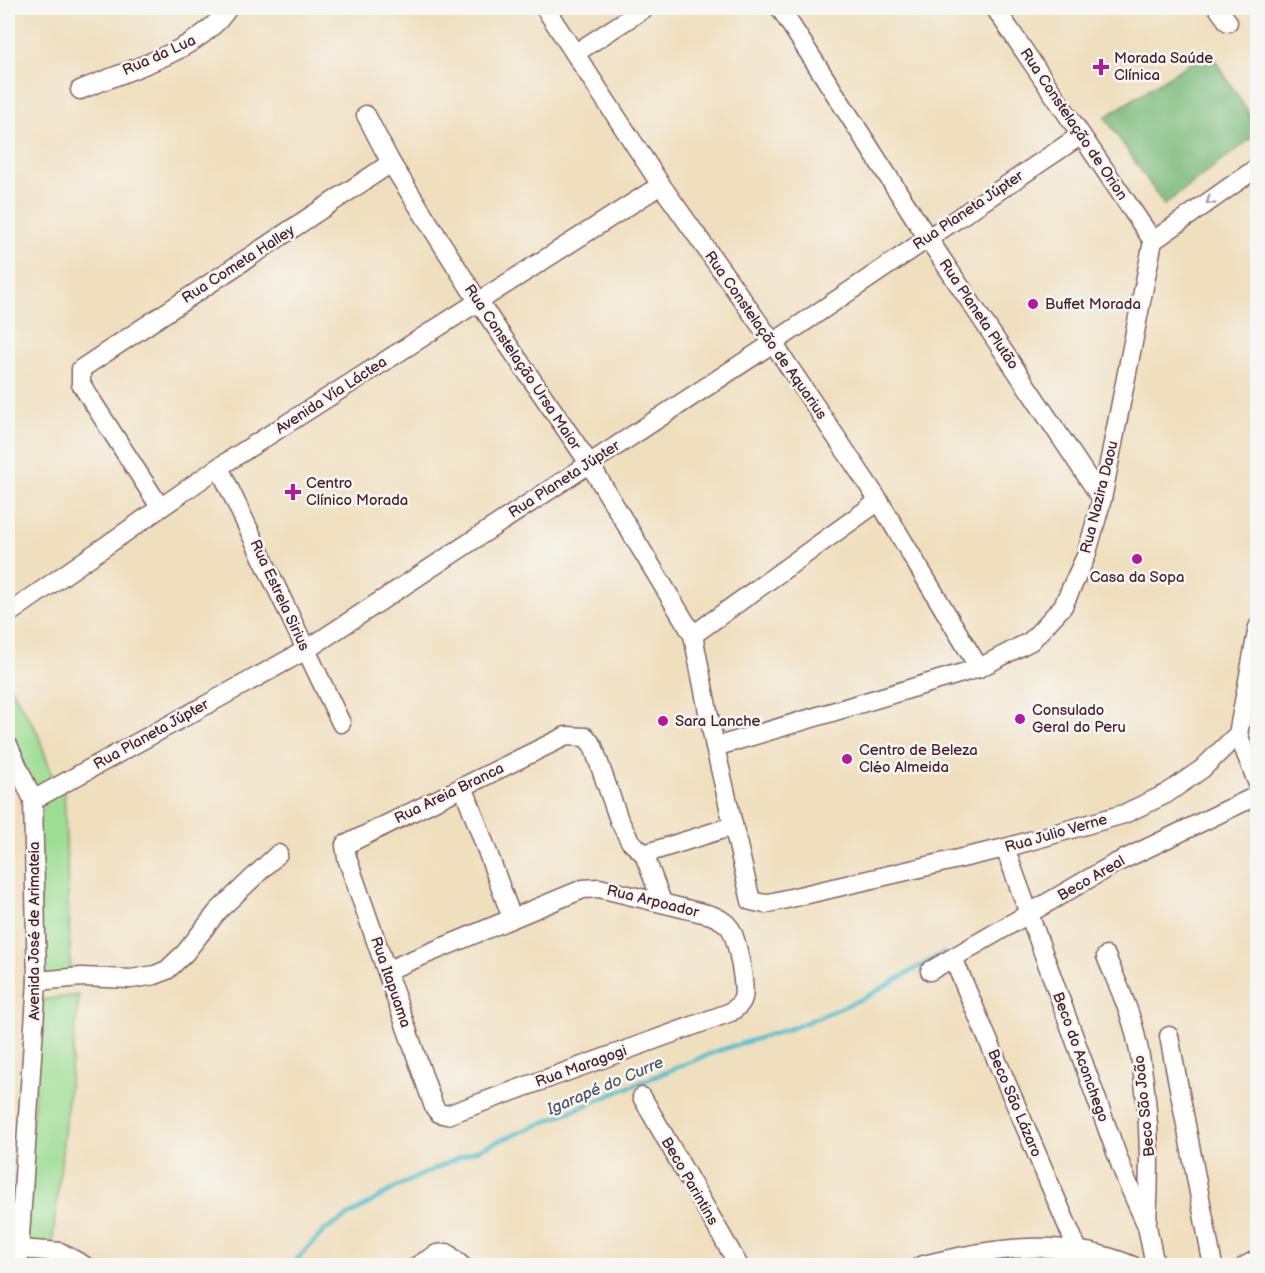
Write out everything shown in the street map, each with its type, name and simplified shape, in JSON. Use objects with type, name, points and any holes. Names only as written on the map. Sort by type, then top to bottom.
[{"type":"street","name":"Rua da Lua","points":[[80,90],[196,41],[219,21],[228,8]]},
{"type":"street","name":"Rua Constelação de Aquarius","points":[[545,8],[576,52],[661,185],[773,343],[879,501],[979,668]]},
{"type":"street","points":[[576,52],[645,8]]},
{"type":"street","name":"Rua Planeta Plutão","points":[[780,8],[927,237],[1102,499]]},
{"type":"street","name":"Rua Constelação de Orion","points":[[995,8],[1153,242]]},
{"type":"street","name":"Rua Constelação Ursa Maior","points":[[366,115],[391,163],[478,301],[589,463],[693,636],[748,897]]},
{"type":"street","name":"Rua Planeta Júpter","points":[[33,800],[306,650],[773,343],[1081,135]]},
{"type":"street","name":"Rua Cometa Halley","points":[[159,507],[81,384],[79,374],[84,364],[391,163]]},
{"type":"street","points":[[1153,242],[1257,167]]},
{"type":"street","name":"Avenida Vía Láctea","points":[[8,614],[219,467],[661,185]]},
{"type":"street","name":"Rua Nazira Daou","points":[[715,747],[979,668],[1031,641],[1063,606],[1086,555],[1102,499],[1153,242]]},
{"type":"street","name":"Rua Estrela Sirius","points":[[219,467],[341,723]]},
{"type":"street","points":[[693,636],[879,501]]},
{"type":"street","points":[[1257,627],[1238,734],[1257,784]]},
{"type":"street","name":"Rua Julio Verne","points":[[748,897],[758,904],[765,904],[1005,848],[1124,814],[1166,794],[1202,769],[1238,734]]},
{"type":"street","name":"Rua Areia Branca","points":[[347,858],[345,845],[348,841],[566,736],[586,737],[593,746],[619,820],[630,841],[644,854]]},
{"type":"street","name":"Avenida José de Arimateia","points":[[8,745],[33,800],[37,981],[19,1257]]},
{"type":"street","points":[[463,786],[512,918]]},
{"type":"street","name":"Beco Areal","points":[[930,971],[1114,864],[1257,795]]},
{"type":"street","points":[[662,902],[644,854],[733,826]]},
{"type":"street","name":"Beco do Aconchego","points":[[1005,848],[1125,1177],[1147,1226],[1155,1266]]},
{"type":"street","points":[[37,981],[82,977],[131,979],[167,970],[185,953],[218,911],[278,854]]},
{"type":"street","name":"Rua Itapuama","points":[[347,858],[434,1107]]},
{"type":"street","name":"Rua Arpoador","points":[[388,970],[583,889],[618,891],[711,915],[723,921],[732,930],[743,981],[743,997],[740,1005],[731,1012]]},
{"type":"street","name":"Beco São João","points":[[1106,956],[1135,1030],[1142,1063],[1150,1167],[1147,1226]]},
{"type":"street","name":"Beco São Lázaro","points":[[952,958],[1077,1248]]},
{"type":"street","name":"Rua Maragogi","points":[[434,1107],[439,1113],[447,1115],[731,1012]]},
{"type":"street","points":[[1169,1036],[1213,1266]]},
{"type":"street","name":"Beco Parintins","points":[[642,1097],[739,1266]]},
{"type":"street","points":[[920,1266],[966,1254],[1026,1248],[1077,1248],[1133,1266]]},
{"type":"street","points":[[19,1257],[60,1252],[85,1266]]},
{"type":"street","points":[[417,1266],[437,1254],[447,1253],[462,1266]]},
{"type":"street","points":[[1245,1266],[1257,1259]]},
{"type":"green space","points":[[1209,51],[1257,126],[1257,134],[1164,205],[1105,117]]},
{"type":"green space","points":[[8,684],[37,731],[55,784],[33,797],[8,738]]},
{"type":"green space","points":[[64,787],[71,977],[42,981],[35,801]]},
{"type":"green space","points":[[79,995],[52,1246],[24,1244],[41,1000]]},
{"type":"waterway","name":"Igarapé do Curre","points":[[291,1266],[325,1230],[398,1186],[460,1157],[717,1051],[795,1027],[864,998],[943,953]]},
{"type":"place","name":"Morada Saúde Clínica","points":[[1101,67]]},
{"type":"place","name":"Buffet Morada","points":[[1033,304]]},
{"type":"place","name":"Centro Clínico Morada","points":[[293,492]]},
{"type":"place","name":"Casa da Sopa","points":[[1137,559]]},
{"type":"place","name":"Consulado Geral do Peru","points":[[1020,719]]},
{"type":"place","name":"Sara Lanche","points":[[663,721]]},
{"type":"place","name":"Centro de Beleza Cléo Almeida","points":[[847,759]]}]
